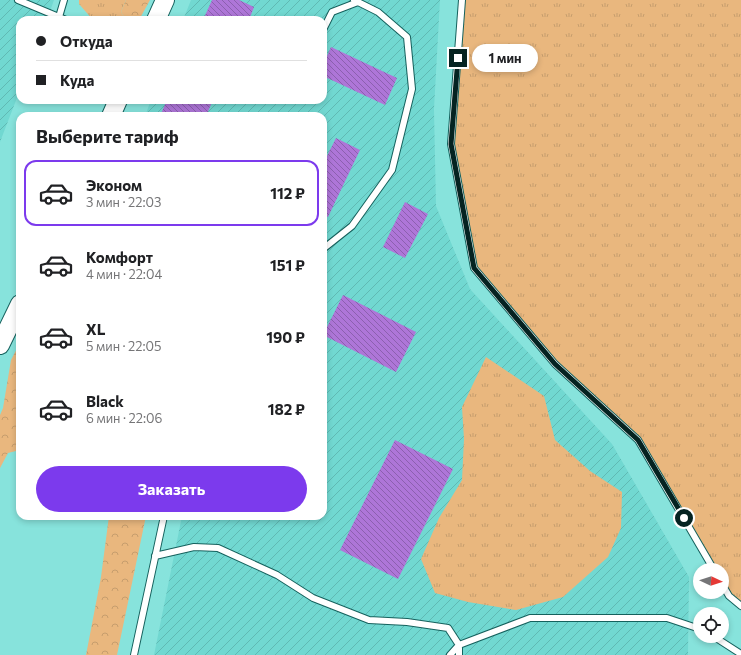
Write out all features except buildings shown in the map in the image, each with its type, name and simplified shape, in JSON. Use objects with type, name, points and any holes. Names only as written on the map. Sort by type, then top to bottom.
[{"type":"street","points":[[158,16],[165,0]]},
{"type":"street","points":[[0,345],[16,312]]},
{"type":"lane","points":[[18,0],[57,16]]},
{"type":"lane","points":[[59,16],[64,0]]},
{"type":"lane","points":[[462,0],[451,144],[474,268],[555,364],[638,440],[710,563]]},
{"type":"lane","points":[[327,22],[332,12],[356,1],[378,12],[407,37],[412,89],[392,170],[352,226],[327,246]]},
{"type":"lane","points":[[134,655],[163,520]]},
{"type":"lane","points":[[155,556],[194,547],[218,548],[277,575],[313,598],[369,620],[407,622],[448,628],[459,645],[459,655]]},
{"type":"lane","points":[[729,596],[741,606]]},
{"type":"lane","points":[[450,655],[459,645],[530,618],[667,618],[693,627]]},
{"type":"lane","points":[[724,643],[741,654]]},
{"type":"shaded area","points":[[0,0],[54,0],[48,16],[16,16],[16,100],[0,142]]},
{"type":"shaded area","points":[[191,0],[440,0],[434,109],[436,206],[470,289],[612,444],[689,577],[688,655],[154,655],[181,520],[327,520],[327,112],[146,112],[150,104],[327,104],[327,16],[185,16]]},
{"type":"green space","points":[[79,0],[126,0],[121,12],[124,16],[90,16],[79,4]]},
{"type":"green space","points":[[126,0],[150,0],[141,16],[124,16],[121,12]]},
{"type":"green space","points":[[462,0],[741,0],[741,606],[729,592],[729,563],[710,563],[638,440],[555,364],[474,268],[451,144]]},
{"type":"green space","points":[[16,351],[16,451],[8,453],[0,468],[0,415],[3,408],[11,360]]},
{"type":"green space","points":[[486,357],[544,396],[555,440],[590,471],[622,492],[621,528],[608,557],[563,597],[516,610],[468,602],[435,593],[421,559],[439,518],[462,480],[464,439],[462,407]]},
{"type":"green space","points":[[108,520],[145,520],[117,655],[86,655],[101,577]]},
{"type":"route","points":[[458,58],[451,144],[474,268],[555,364],[638,440],[684,518]]}]
